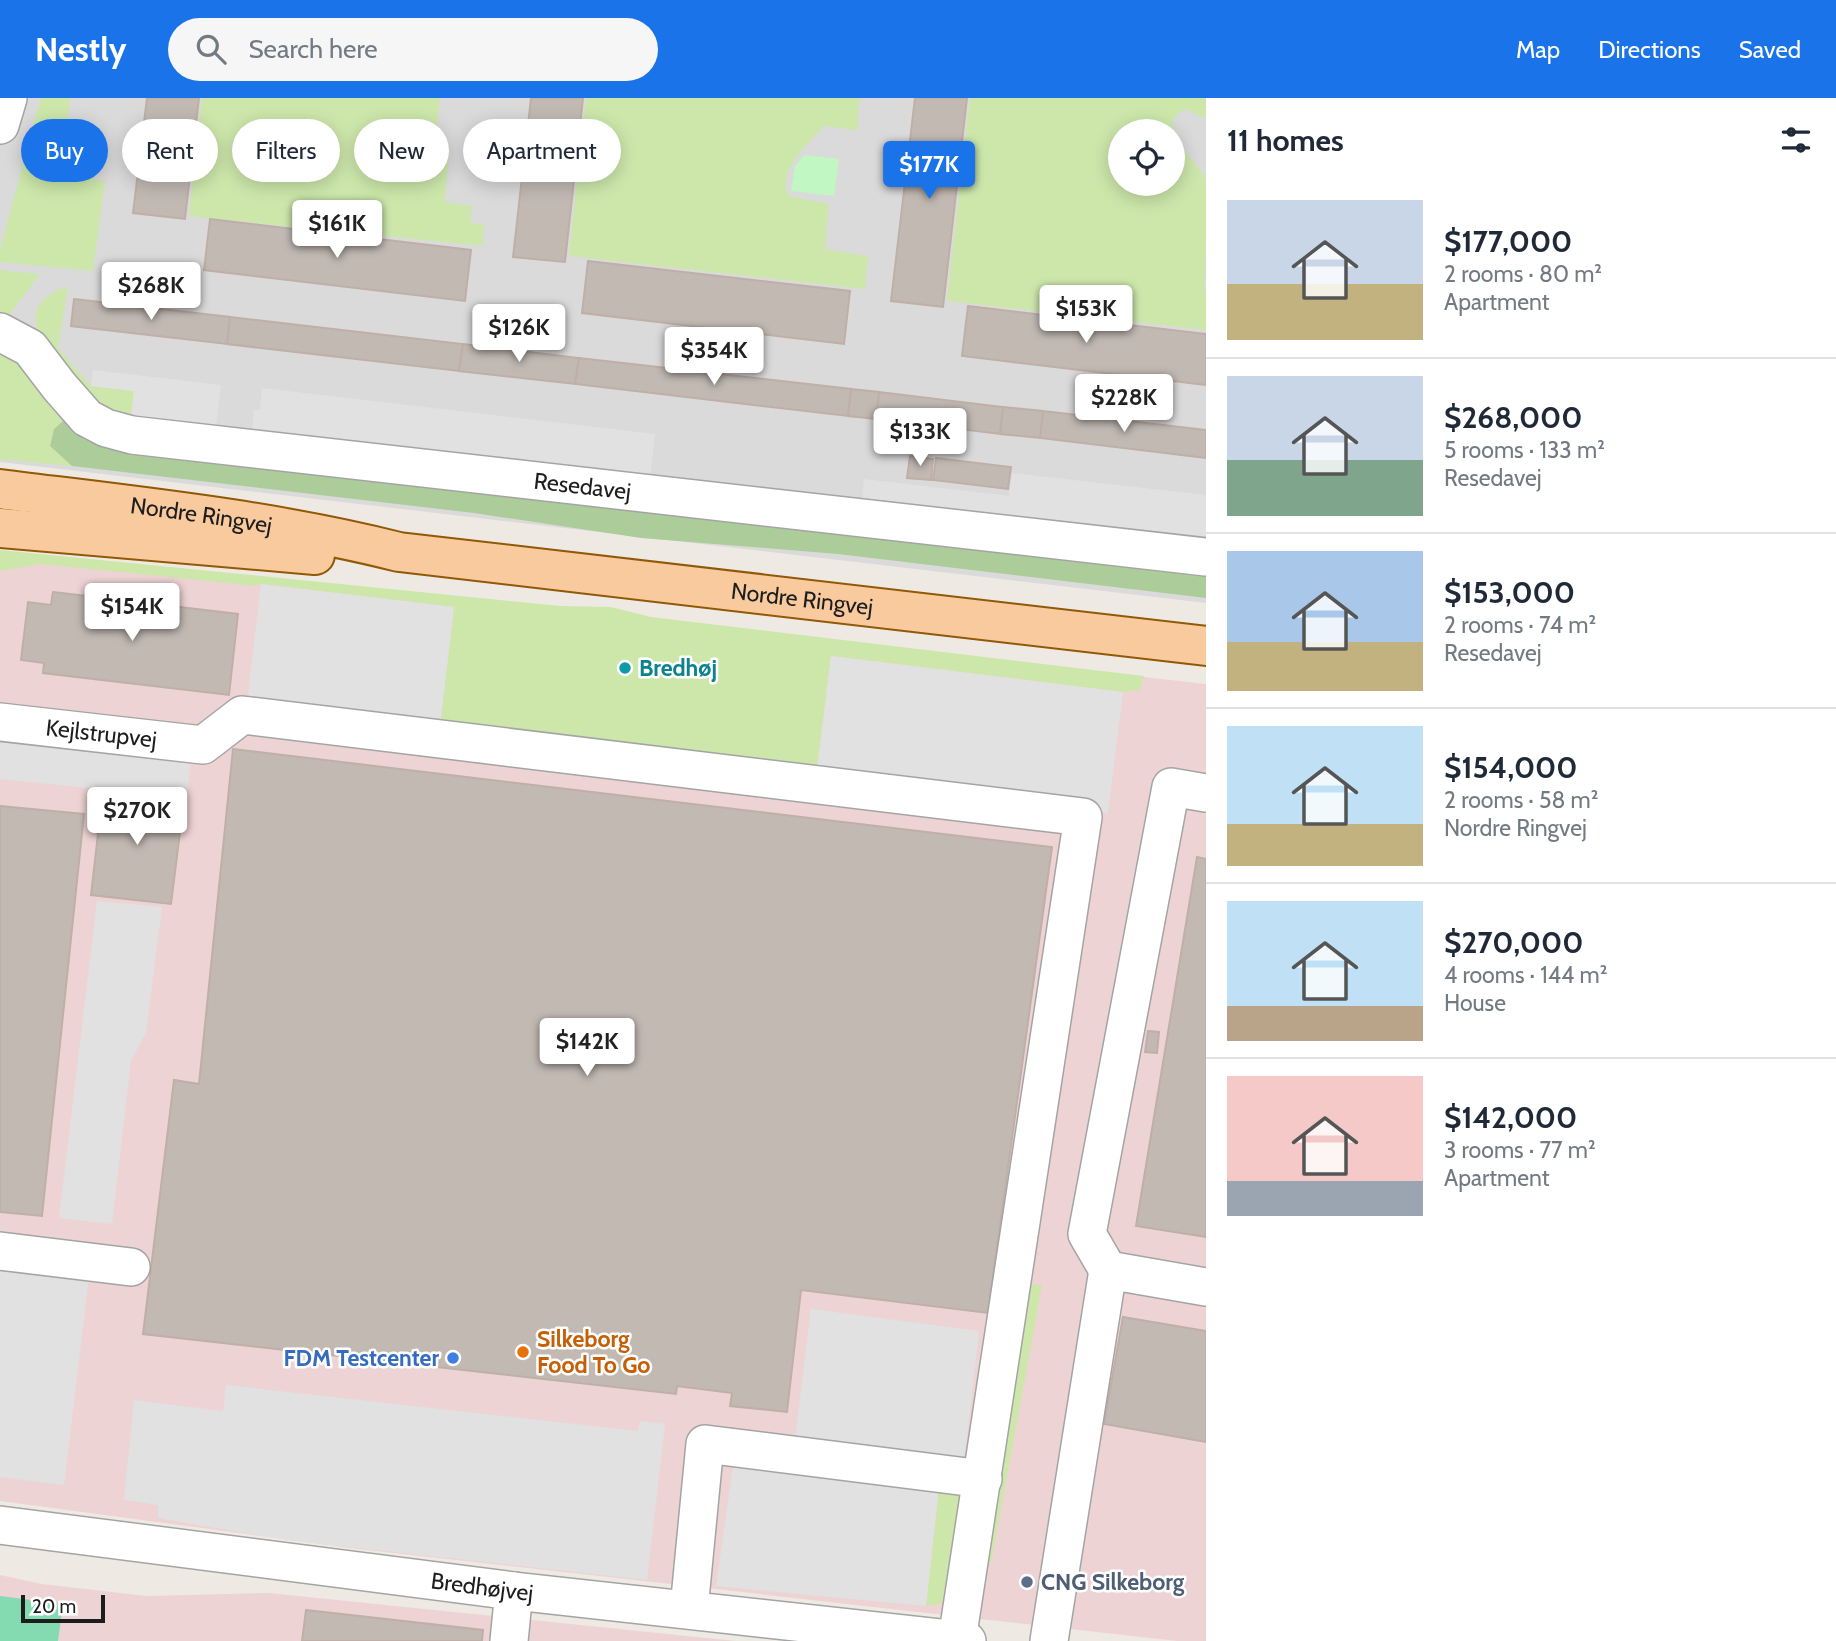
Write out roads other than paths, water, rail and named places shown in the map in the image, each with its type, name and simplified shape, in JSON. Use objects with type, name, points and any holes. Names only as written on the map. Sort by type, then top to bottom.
[{"type":"main road","name":"Nordre Ringvej","points":[[0,489],[208,515],[330,534],[399,552],[1206,646]]},
{"type":"main road","name":"Nordre Ringvej","points":[[0,528],[324,556],[399,552]]},
{"type":"street","points":[[0,125],[8,98]]},
{"type":"street","name":"Resedavej","points":[[0,332],[30,348],[87,418],[106,428],[132,435],[1206,556]]},
{"type":"street","name":"Kejlstrupvej","points":[[0,722],[203,746],[242,715],[1083,817],[1000,1352],[983,1479]]},
{"type":"street","points":[[1049,1641],[1108,1270],[1087,1234],[1171,787],[1206,793]]},
{"type":"street","points":[[0,1251],[131,1267]]},
{"type":"street","points":[[1108,1270],[1206,1287]]},
{"type":"street","points":[[689,1609],[705,1444],[983,1479],[962,1641]]},
{"type":"street","name":"Bredhøjvej","points":[[0,1525],[514,1591],[689,1609],[784,1631],[962,1641]]},
{"type":"street","points":[[509,1641],[514,1591]]},
{"type":"place","name":"Bredhøj","points":[[625,668]]},
{"type":"place","name":"Silkeborg Food To Go","points":[[523,1352]]},
{"type":"place","name":"FDM Testcenter","points":[[453,1358]]},
{"type":"place","name":"CNG Silkeborg","points":[[1027,1582]]}]
